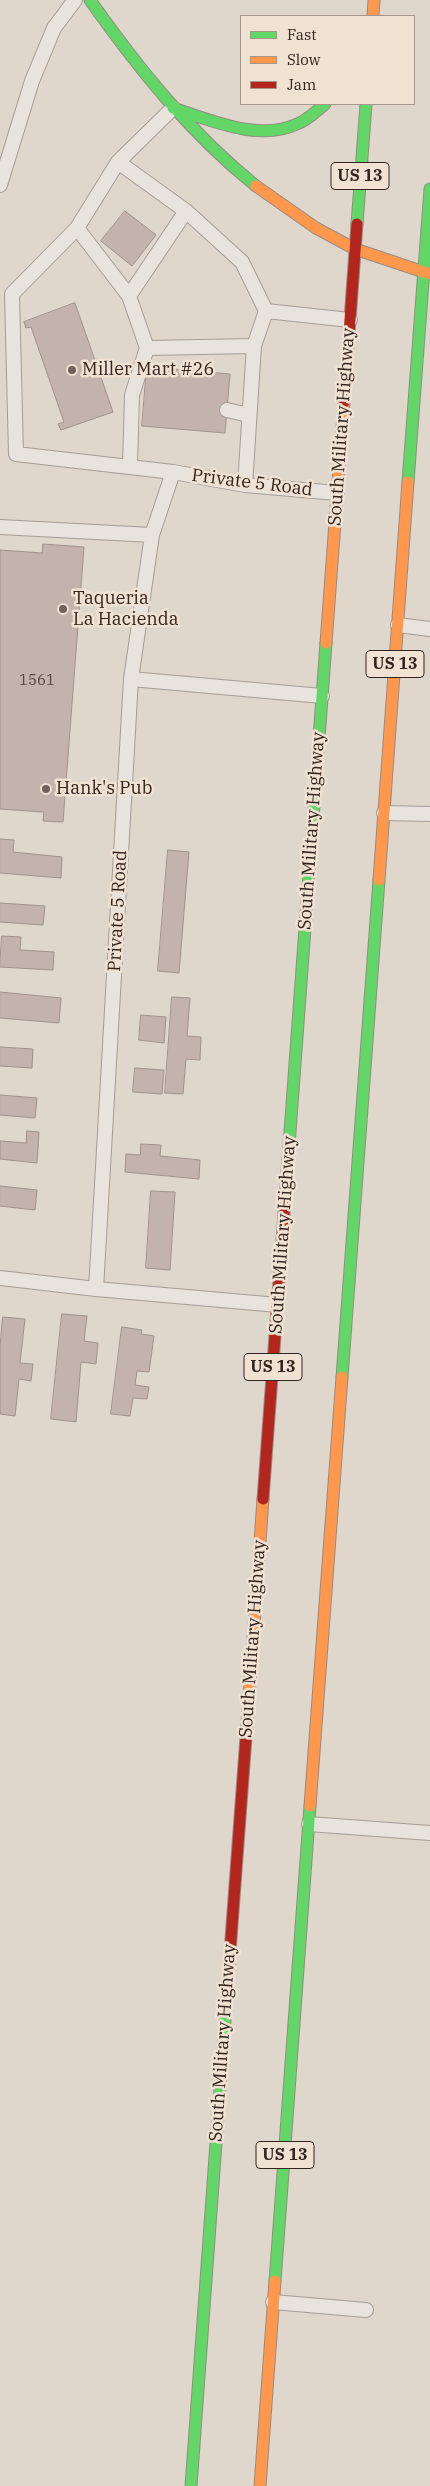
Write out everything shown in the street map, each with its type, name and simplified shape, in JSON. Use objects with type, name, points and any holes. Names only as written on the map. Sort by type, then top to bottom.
[{"type":"main road","points":[[90,0],[112,32],[173,108],[194,131],[256,185],[302,218],[355,249],[427,273]]},
{"type":"main road","points":[[373,15],[374,0]]},
{"type":"main road","points":[[173,108],[237,127],[274,129],[290,127],[308,118],[324,105]]},
{"type":"main road","name":"South Military Highway","points":[[191,2486],[366,105]]},
{"type":"main road","name":"US 13","points":[[260,2486],[410,455],[427,273],[430,188]]},
{"type":"main road","points":[[410,455],[425,431]]},
{"type":"lane","points":[[0,185],[32,81],[54,28],[75,0]]},
{"type":"lane","points":[[173,108],[118,162],[77,228],[12,294],[16,454],[173,472]]},
{"type":"lane","points":[[118,162],[186,212],[242,262],[266,311],[254,346],[248,415],[245,485]]},
{"type":"lane","points":[[129,296],[186,212]]},
{"type":"lane","points":[[77,228],[129,296],[147,348],[138,396],[130,466]]},
{"type":"lane","points":[[266,311],[350,320]]},
{"type":"lane","points":[[147,348],[254,346]]},
{"type":"lane","points":[[227,410],[248,415]]},
{"type":"lane","name":"Private 5 Road","points":[[96,1289],[131,679],[152,535],[173,472],[245,485],[337,492]]},
{"type":"lane","points":[[0,527],[152,535]]},
{"type":"lane","points":[[398,625],[430,629]]},
{"type":"lane","points":[[131,679],[322,696]]},
{"type":"lane","points":[[384,813],[430,814]]},
{"type":"lane","points":[[0,1278],[96,1289],[278,1304]]},
{"type":"lane","points":[[309,1824],[430,1833]]},
{"type":"lane","points":[[274,2302],[366,2310]]},
{"type":"building","points":[[125,211],[156,235],[132,266],[101,241]]},
{"type":"building","name":"Miller Mart #26","points":[[75,303],[113,412],[61,430],[58,424],[64,422],[31,327],[26,328],[24,322]]},
{"type":"building","points":[[147,367],[230,374],[225,433],[142,426]]},
{"type":"building","points":[[43,544],[84,547],[63,822],[43,821],[44,812],[0,809],[0,550],[42,553]]},
{"type":"building","points":[[0,839],[14,840],[13,852],[62,857],[61,878],[0,873]]},
{"type":"building","points":[[168,850],[189,852],[179,973],[158,971]]},
{"type":"building","points":[[0,903],[45,906],[43,925],[0,922]]},
{"type":"building","points":[[2,936],[21,937],[20,950],[54,952],[53,970],[0,967]]},
{"type":"building","points":[[0,992],[61,998],[59,1023],[0,1018]]},
{"type":"building","points":[[172,997],[190,998],[187,1036],[201,1037],[200,1060],[186,1059],[183,1094],[165,1093]]},
{"type":"building","points":[[141,1015],[166,1017],[164,1043],[139,1040]]},
{"type":"building","points":[[0,1047],[33,1049],[32,1068],[0,1066]]},
{"type":"building","points":[[135,1068],[164,1070],[162,1094],[133,1092]]},
{"type":"building","points":[[0,1095],[37,1098],[35,1118],[0,1115]]},
{"type":"building","points":[[27,1131],[39,1132],[37,1163],[0,1159],[0,1141],[26,1143]]},
{"type":"building","points":[[141,1144],[161,1145],[160,1156],[200,1160],[199,1179],[125,1172],[126,1154],[140,1155]]},
{"type":"building","points":[[0,1186],[37,1190],[35,1210],[0,1206]]},
{"type":"building","points":[[151,1191],[175,1192],[170,1270],[146,1268]]},
{"type":"building","points":[[62,1314],[87,1316],[84,1341],[98,1343],[96,1364],[81,1362],[76,1422],[51,1419]]},
{"type":"building","points":[[3,1317],[25,1319],[20,1363],[33,1364],[31,1381],[19,1379],[15,1416],[0,1414],[0,1347]]},
{"type":"building","points":[[122,1327],[142,1330],[141,1334],[154,1336],[149,1372],[137,1371],[135,1385],[149,1387],[147,1399],[133,1398],[130,1416],[111,1414]]},
{"type":"traffic: fast","points":[[90,0],[166,99],[209,144],[256,186]]},
{"type":"traffic: fast","points":[[173,108],[218,123],[251,130],[267,131],[282,129],[301,122],[324,105]]},
{"type":"traffic: fast","points":[[357,224],[366,105]]},
{"type":"traffic: fast","points":[[408,482],[430,189]]},
{"type":"traffic: fast","points":[[288,1159],[326,643]]},
{"type":"traffic: fast","points":[[342,1377],[379,880]]},
{"type":"traffic: fast","points":[[275,2281],[310,1806]]},
{"type":"traffic: fast","points":[[191,2486],[227,1992]]},
{"type":"traffic: slow","points":[[373,15],[374,0]]},
{"type":"traffic: slow","points":[[256,186],[316,228],[355,249],[430,274]]},
{"type":"traffic: slow","points":[[326,643],[344,402]]},
{"type":"traffic: slow","points":[[379,880],[408,482]]},
{"type":"traffic: slow","points":[[310,1806],[342,1377]]},
{"type":"traffic: slow","points":[[249,1697],[263,1499]]},
{"type":"traffic: slow","points":[[260,2486],[275,2281]]},
{"type":"traffic: jam","points":[[344,402],[357,224]]},
{"type":"traffic: jam","points":[[263,1499],[288,1159]]},
{"type":"traffic: jam","points":[[227,1992],[249,1697]]},
{"type":"place","name":"Miller Mart #26","points":[[72,370]]},
{"type":"place","name":"Taqueria La Hacienda","points":[[63,609]]},
{"type":"place","name":"Hank's Pub","points":[[46,789]]}]
